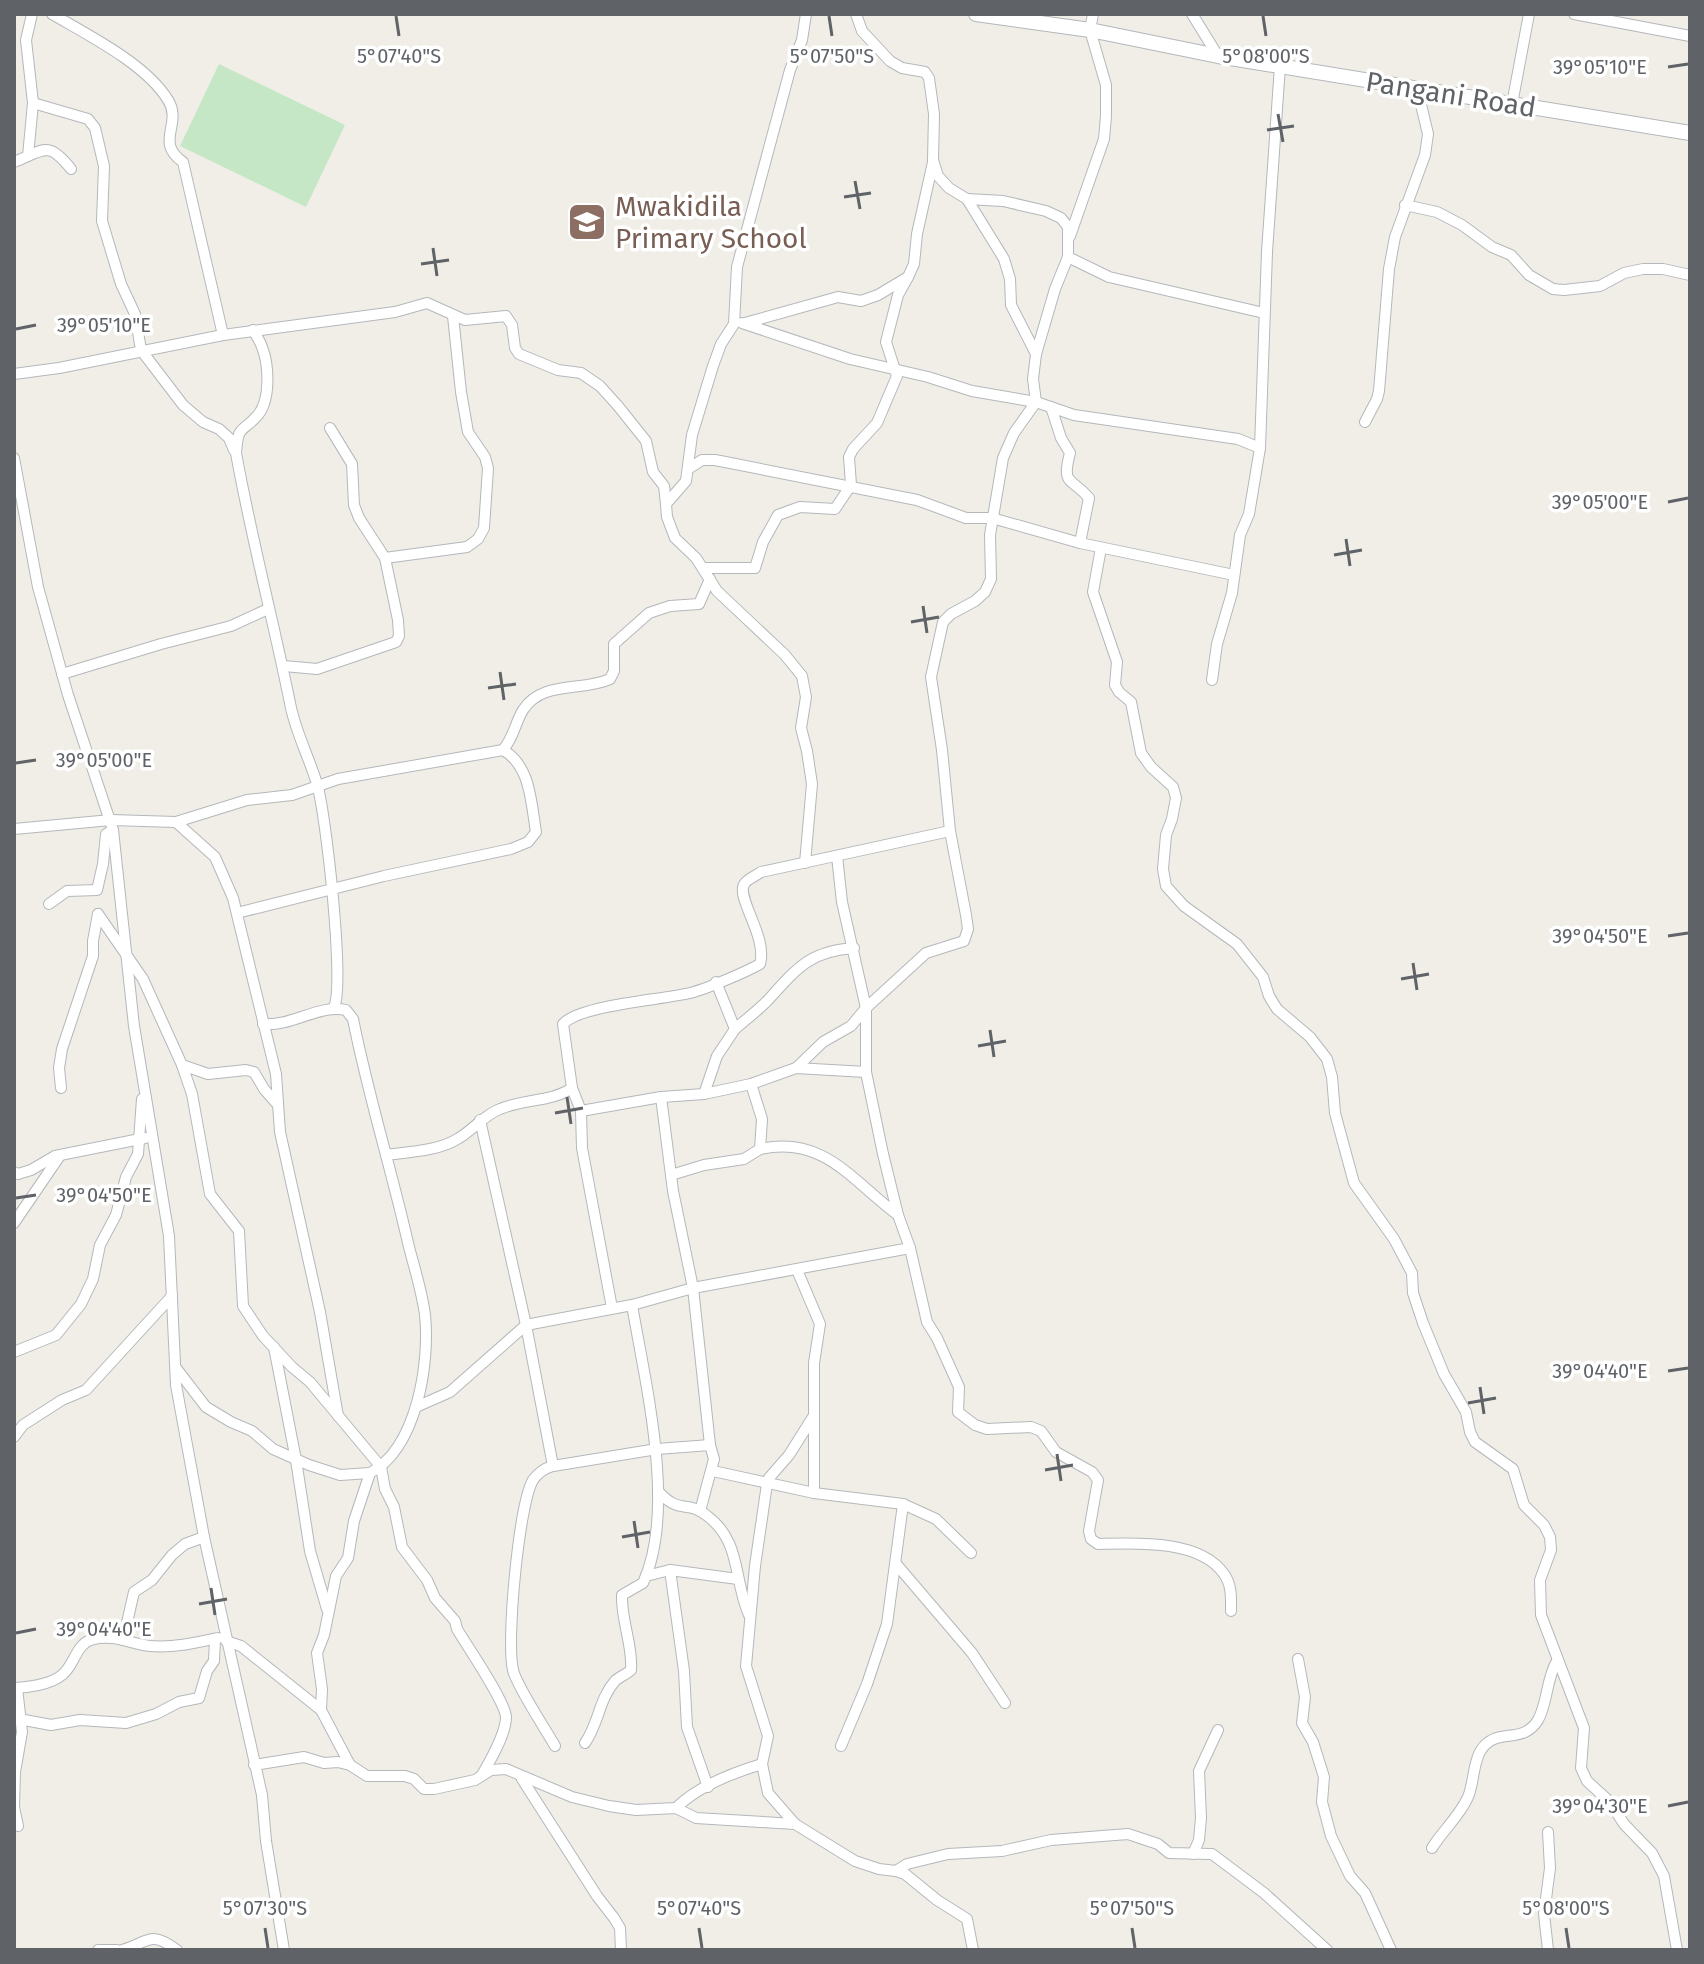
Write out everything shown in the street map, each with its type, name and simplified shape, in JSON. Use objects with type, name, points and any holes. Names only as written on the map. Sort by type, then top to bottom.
[{"type":"main road","name":"Pangani Road","points":[[976,14],[1090,30],[1218,56],[1690,133]]},
{"type":"street","points":[[28,156],[33,103],[26,40],[32,14]]},
{"type":"street","points":[[52,14],[119,53],[171,104],[173,112],[168,143],[172,154],[183,162],[223,335]]},
{"type":"street","points":[[666,504],[686,481],[692,435],[713,366],[721,344],[738,323],[737,267],[779,109],[802,40],[806,14]]},
{"type":"street","points":[[704,568],[755,568],[763,542],[778,515],[800,507],[835,509],[851,485],[849,457],[877,423],[897,376],[886,342],[898,295],[914,264],[917,234],[933,160],[934,114],[929,78],[925,72],[902,68],[890,61],[862,31],[856,14]]},
{"type":"street","points":[[1069,239],[1104,139],[1106,85],[1090,30],[1093,14]]},
{"type":"street","points":[[1192,14],[1218,56]]},
{"type":"street","points":[[1512,104],[1529,14]]},
{"type":"street","points":[[1574,14],[1690,36]]},
{"type":"street","points":[[1212,680],[1240,535],[1249,514],[1255,485],[1260,448],[1264,313],[1280,66]]},
{"type":"street","points":[[1365,422],[1379,391],[1389,269],[1405,205],[1425,155],[1428,134],[1417,88]]},
{"type":"street","points":[[33,103],[88,119],[95,128],[104,166],[102,221],[121,284],[135,314],[141,350],[183,405],[229,438],[236,453],[268,609],[284,666],[290,706],[318,786],[338,965],[338,1000],[334,1007]]},
{"type":"street","points":[[14,162],[40,150],[50,149],[59,154],[71,169]]},
{"type":"street","points":[[933,160],[938,176],[949,188],[967,199],[1004,259],[1010,279],[1011,305],[1036,354]]},
{"type":"street","points":[[796,1068],[823,1042],[851,1026],[866,1008],[926,953],[964,941],[968,929],[950,831],[931,677],[943,622],[975,601],[985,592],[991,579],[989,548],[1003,458],[1014,433],[1036,402],[1033,379],[1036,354],[1068,257],[1069,239],[1068,227],[1061,218],[1046,211],[1003,201],[967,199]]},
{"type":"street","points":[[1405,205],[1437,212],[1462,225],[1492,247],[1511,255],[1529,275],[1553,289],[1600,286],[1624,273],[1643,269],[1663,269],[1690,275]]},
{"type":"street","points":[[1068,257],[1109,277],[1264,313]]},
{"type":"street","points":[[738,323],[774,317],[838,297],[861,301],[908,277]]},
{"type":"street","points":[[14,374],[253,330],[408,310],[427,303],[465,320],[506,316],[512,325],[515,348],[519,354],[558,370],[581,373],[600,386],[646,441],[653,472],[664,486],[667,517],[675,538],[704,568],[723,597],[785,655],[802,676],[806,697],[801,728],[812,784],[805,863]]},
{"type":"street","points":[[385,558],[467,547],[478,539],[484,528],[488,468],[485,457],[468,432],[453,316]]},
{"type":"street","points":[[738,323],[850,359],[972,391],[1036,402],[1074,415],[1238,439],[1260,448]]},
{"type":"street","points":[[236,453],[237,437],[245,425],[256,419],[267,391],[263,347],[253,330]]},
{"type":"street","points":[[1051,407],[1061,438],[1070,453],[1067,478],[1070,484],[1089,498],[1080,543]]},
{"type":"street","points":[[284,666],[317,669],[396,642],[399,636],[385,558],[359,518],[354,505],[352,464],[330,428]]},
{"type":"street","points":[[14,458],[38,587],[62,674],[112,825],[134,1026],[169,1236],[176,1385],[222,1639],[262,1795],[266,1841],[284,1950]]},
{"type":"street","points":[[688,469],[702,460],[715,460],[851,485],[917,500],[966,518],[992,518],[1101,548],[1234,575]]},
{"type":"street","points":[[1101,548],[1093,592],[1117,662],[1115,685],[1131,702],[1141,753],[1173,787],[1176,798],[1166,835],[1163,869],[1166,886],[1184,906],[1237,944],[1263,977],[1277,1009],[1310,1037],[1327,1059],[1335,1113],[1354,1183],[1394,1239],[1412,1273],[1413,1293],[1420,1316],[1444,1374],[1466,1412],[1470,1432],[1475,1442],[1513,1469],[1524,1505],[1544,1525],[1550,1537],[1551,1550],[1540,1580],[1540,1602],[1557,1661],[1584,1728],[1581,1768],[1587,1781],[1610,1802],[1660,1867],[1677,1950]]},
{"type":"street","points":[[14,829],[176,822],[247,800],[292,795],[338,779],[503,750],[513,739],[523,710],[534,698],[545,690],[591,686],[610,679],[614,671],[614,644],[649,613],[670,606],[699,604],[710,579]]},
{"type":"street","points":[[62,674],[231,626],[268,609]]},
{"type":"street","points":[[237,913],[384,876],[511,849],[528,842],[536,832],[526,777],[517,758],[503,750]]},
{"type":"street","points":[[176,822],[215,857],[233,898],[276,1074],[280,1132],[320,1312],[339,1418]]},
{"type":"street","points":[[49,904],[67,891],[97,890],[106,834],[112,825]]},
{"type":"street","points":[[612,1308],[582,1148],[581,1111],[572,1088],[562,1035],[563,1024],[568,1018],[605,1008],[693,992],[760,964],[763,955],[759,931],[744,903],[742,891],[745,882],[761,872],[950,831]]},
{"type":"street","points":[[837,856],[842,902],[866,1008],[866,1072],[898,1215],[910,1248],[927,1322],[959,1387],[958,1412],[975,1425],[987,1429],[1031,1427],[1041,1431],[1056,1452],[1092,1472],[1098,1480],[1089,1531],[1091,1539],[1098,1544],[1160,1544],[1208,1560],[1225,1574],[1231,1611]]},
{"type":"street","points":[[61,1088],[60,1057],[93,956],[98,914],[143,979],[182,1065],[192,1094],[210,1194],[239,1231],[243,1306],[258,1329],[310,1382],[381,1467],[385,1489],[394,1507],[402,1547],[427,1580],[435,1598],[455,1621],[502,1703],[506,1719],[495,1752],[482,1775]]},
{"type":"street","points":[[704,1094],[717,1056],[735,1029],[768,1000],[787,976],[813,956],[854,948]]},
{"type":"street","points":[[716,982],[735,1029]]},
{"type":"street","points":[[175,1367],[206,1407],[252,1431],[273,1449],[340,1475],[370,1473],[381,1467],[397,1448],[416,1407],[425,1367],[425,1315],[353,1019],[346,1010],[334,1007],[279,1025],[263,1024]]},
{"type":"street","points":[[182,1065],[208,1074],[254,1072],[278,1105]]},
{"type":"street","points":[[581,1111],[661,1097],[704,1094],[751,1084],[796,1068],[866,1072]]},
{"type":"street","points":[[14,1352],[56,1335],[81,1304],[93,1279],[100,1245],[116,1215],[126,1177],[138,1154],[143,1080]]},
{"type":"street","points":[[751,1084],[762,1119],[760,1149]]},
{"type":"street","points":[[386,1155],[432,1148],[459,1139],[480,1120],[516,1103],[565,1093],[572,1088]]},
{"type":"street","points":[[661,1097],[671,1175],[693,1288],[714,1459],[700,1511]]},
{"type":"street","points":[[480,1120],[526,1325],[553,1466]]},
{"type":"street","points":[[14,1172],[18,1174],[31,1170],[55,1156],[152,1138]]},
{"type":"street","points":[[671,1175],[704,1165],[744,1159],[760,1149],[782,1144],[804,1148],[842,1167],[898,1215]]},
{"type":"street","points":[[14,1223],[59,1157]]},
{"type":"street","points":[[416,1407],[450,1392],[526,1325],[632,1305],[693,1288],[910,1248]]},
{"type":"street","points":[[797,1270],[820,1324],[814,1363],[814,1493]]},
{"type":"street","points":[[14,1437],[23,1425],[62,1400],[86,1390],[172,1296]]},
{"type":"street","points":[[585,1743],[594,1731],[606,1694],[616,1679],[631,1670],[632,1660],[622,1618],[622,1595],[643,1583],[654,1549],[657,1449],[632,1305]]},
{"type":"street","points":[[273,1346],[310,1551],[328,1611]]},
{"type":"street","points":[[813,1417],[767,1484],[750,1617],[746,1666],[768,1736],[762,1764],[768,1793],[795,1824],[855,1861],[905,1874],[967,1919],[973,1950]]},
{"type":"street","points":[[555,1746],[513,1672],[511,1626],[518,1550],[533,1481],[544,1469],[553,1466],[657,1449],[710,1445]]},
{"type":"street","points":[[713,1471],[814,1493],[903,1504],[936,1519],[971,1553]]},
{"type":"street","points":[[321,1710],[322,1689],[316,1659],[336,1576],[348,1558],[354,1521],[370,1473]]},
{"type":"street","points":[[658,1491],[673,1506],[700,1511],[725,1532],[735,1556],[740,1594],[750,1617]]},
{"type":"street","points":[[841,1746],[867,1684],[887,1624],[903,1504]]},
{"type":"street","points":[[123,1640],[134,1592],[152,1580],[185,1544],[204,1537]]},
{"type":"street","points":[[897,1565],[972,1653],[1005,1703]]},
{"type":"street","points":[[646,1576],[670,1570],[738,1579]]},
{"type":"street","points":[[670,1570],[684,1671],[687,1727],[708,1787]]},
{"type":"street","points":[[18,1826],[14,1807],[15,1772],[22,1732],[15,1688],[35,1685],[63,1674],[81,1646],[93,1638],[148,1646],[177,1646],[222,1639],[241,1646],[321,1710],[350,1765]]},
{"type":"street","points":[[19,1719],[51,1725],[80,1720],[126,1723],[156,1714],[179,1702],[199,1698],[222,1639]]},
{"type":"street","points":[[1298,1659],[1305,1697],[1302,1723],[1313,1742],[1324,1777],[1322,1802],[1331,1836],[1350,1876],[1365,1893],[1391,1950]]},
{"type":"street","points":[[1432,1848],[1451,1825],[1468,1796],[1481,1750],[1503,1735],[1519,1736],[1529,1732],[1540,1717],[1549,1673],[1557,1661]]},
{"type":"street","points":[[1193,1854],[1199,1840],[1201,1818],[1199,1771],[1218,1730]]},
{"type":"street","points":[[254,1765],[304,1757],[324,1763],[350,1765],[367,1776],[405,1776],[414,1779],[424,1789],[475,1780],[491,1770],[506,1769],[572,1797],[609,1806],[636,1810],[676,1808],[696,1818],[795,1824]]},
{"type":"street","points":[[676,1808],[687,1797],[762,1764]]},
{"type":"street","points":[[521,1777],[620,1928],[621,1950]]},
{"type":"street","points":[[1548,1832],[1550,1868],[1544,1914],[1548,1950]]},
{"type":"street","points":[[896,1871],[907,1864],[948,1854],[1002,1851],[1051,1840],[1128,1834],[1151,1840],[1169,1853],[1212,1854],[1264,1893],[1327,1950]]},
{"type":"street","points":[[98,1950],[120,1950],[150,1937],[177,1950]]},
{"type":"green space","points":[[219,64],[345,125],[306,207],[180,146]]},
{"type":"place","name":"Mwakidila Primary School","points":[[587,222]]}]
